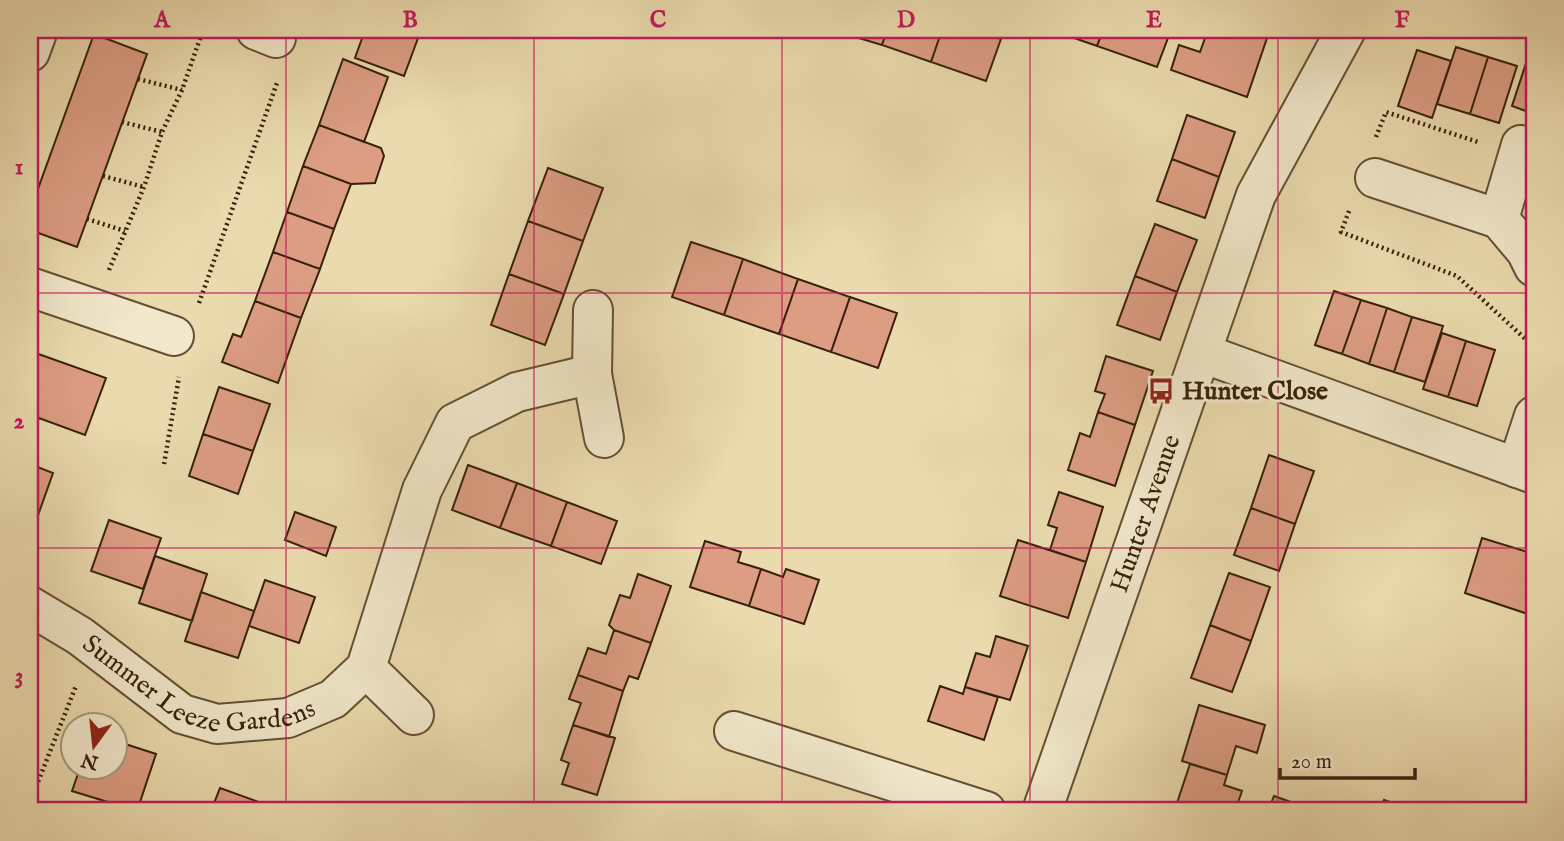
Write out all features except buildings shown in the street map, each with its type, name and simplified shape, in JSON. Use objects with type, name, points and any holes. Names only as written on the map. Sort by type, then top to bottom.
[{"type":"street","points":[[30,52],[38,30]]},
{"type":"street","name":"Hunter Avenue","points":[[1042,811],[1256,195],[1346,30]]},
{"type":"street","points":[[1499,219],[1521,145]]},
{"type":"street","points":[[1375,178],[1499,219],[1526,251],[1534,267]]},
{"type":"street","points":[[30,287],[179,341]]},
{"type":"street","points":[[593,310],[592,374],[604,438]]},
{"type":"street","points":[[1202,353],[1526,471],[1534,416]]},
{"type":"street","name":"Summer Leeze Gardens","points":[[30,606],[80,636],[182,714],[217,724],[288,718],[333,699],[366,668],[422,490],[455,423],[517,392],[592,374]]},
{"type":"street","points":[[366,668],[414,715]]},
{"type":"street","points":[[734,731],[986,811]]},
{"type":"path","points":[[87,219],[125,231],[144,187],[162,132],[182,90],[203,30]]},
{"type":"path","points":[[164,464],[179,341],[271,46]]},
{"type":"path","points":[[138,79],[182,90]]},
{"type":"path","points":[[122,121],[162,132]]},
{"type":"path","points":[[103,176],[144,187]]},
{"type":"path","points":[[30,802],[92,646]]},
{"type":"place","name":"Hunter Close","points":[[1161,391]]}]
